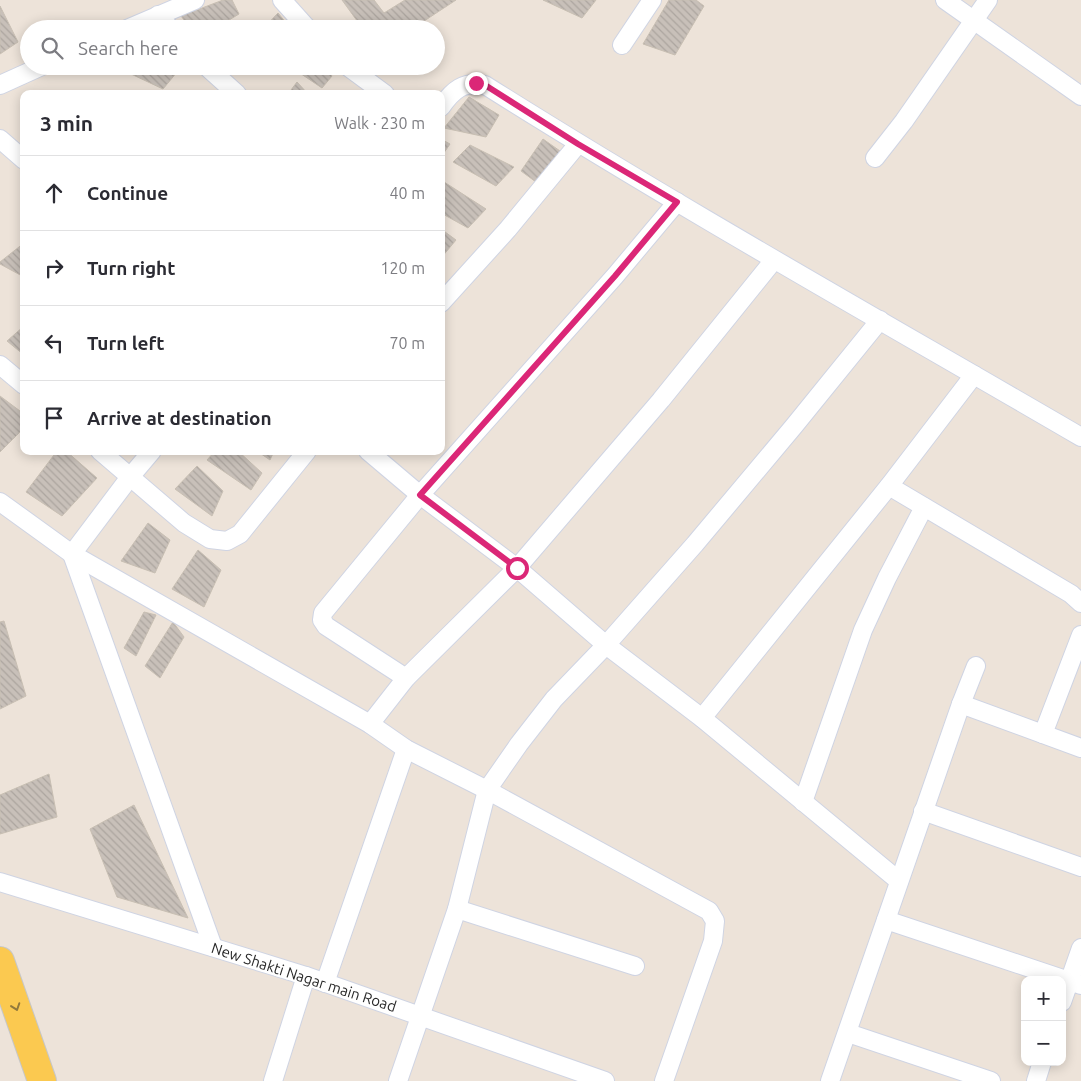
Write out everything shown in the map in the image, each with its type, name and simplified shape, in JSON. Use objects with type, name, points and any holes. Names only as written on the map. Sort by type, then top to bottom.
[{"type":"main road","points":[[0,961],[42,1081]]},
{"type":"street","points":[[147,20],[195,0]]},
{"type":"street","points":[[282,0],[300,20]]},
{"type":"street","points":[[622,45],[652,0]]},
{"type":"street","points":[[945,0],[1081,96]]},
{"type":"street","points":[[875,158],[904,121],[988,0]]},
{"type":"street","points":[[158,15],[163,20]]},
{"type":"street","points":[[0,85],[22,75]]},
{"type":"street","points":[[216,75],[232,90]]},
{"type":"street","points":[[360,75],[380,90]]},
{"type":"street","points":[[445,102],[451,94],[464,85],[476,83],[485,85],[578,144],[1081,438]]},
{"type":"street","points":[[0,139],[20,156]]},
{"type":"street","points":[[445,299],[508,229],[578,144]]},
{"type":"street","points":[[406,678],[333,631],[322,620],[323,613],[420,495],[615,276],[677,202]]},
{"type":"street","points":[[370,724],[406,678],[517,568],[661,400],[774,260]]},
{"type":"street","points":[[398,1081],[422,1016],[457,909],[487,790],[519,744],[554,699],[606,645],[701,537],[880,320]]},
{"type":"street","points":[[0,365],[20,382]]},
{"type":"street","points":[[702,718],[889,486],[974,375]]},
{"type":"street","points":[[105,455],[184,523],[210,539],[227,541],[240,534],[304,455]]},
{"type":"street","points":[[72,554],[149,455]]},
{"type":"street","points":[[373,455],[420,495],[517,568],[606,645],[702,718],[899,881]]},
{"type":"street","points":[[889,486],[1071,594],[1081,603]]},
{"type":"street","points":[[0,502],[72,554],[370,724],[406,749],[487,790],[709,911],[715,928],[713,941],[664,1081]]},
{"type":"street","points":[[802,802],[863,630],[887,578],[924,507]]},
{"type":"street","points":[[72,554],[213,947]]},
{"type":"street","points":[[1043,734],[1081,635]]},
{"type":"street","points":[[830,1081],[923,811],[976,666]]},
{"type":"street","points":[[961,704],[1081,748]]},
{"type":"street","points":[[325,984],[406,749]]},
{"type":"street","points":[[923,811],[1081,867]]},
{"type":"street","name":"New Shakti Nagar main Road","points":[[0,882],[306,976],[422,1016],[576,1077],[606,1081]]},
{"type":"street","points":[[457,909],[635,966]]},
{"type":"street","points":[[886,920],[1075,983]]},
{"type":"street","points":[[1066,996],[1075,983],[1081,948]]},
{"type":"street","points":[[273,1081],[306,976]]},
{"type":"street","points":[[848,1032],[991,1081]]},
{"type":"street","points":[[1036,1081],[1041,1066]]},
{"type":"building","points":[[223,0],[232,0],[239,14],[229,20],[184,20],[181,16]]},
{"type":"building","points":[[342,0],[374,0],[384,13],[405,0],[456,0],[426,20],[356,20]]},
{"type":"building","points":[[543,0],[596,0],[582,18]]},
{"type":"building","points":[[669,0],[696,0],[704,6],[675,55],[643,44]]},
{"type":"building","points":[[0,6],[18,42],[0,54]]},
{"type":"building","points":[[278,13],[284,20],[271,20]]},
{"type":"building","points":[[133,75],[175,75],[163,89]]},
{"type":"building","points":[[303,75],[331,75],[322,88]]},
{"type":"building","points":[[297,82],[304,90],[291,90]]},
{"type":"building","points":[[469,97],[499,115],[486,137],[445,127]]},
{"type":"building","points":[[543,139],[560,151],[536,182],[521,171]]},
{"type":"building","points":[[445,141],[450,144],[445,151]]},
{"type":"building","points":[[470,145],[514,167],[496,186],[453,162]]},
{"type":"building","points":[[445,183],[486,209],[468,228],[445,215]]},
{"type":"building","points":[[445,232],[456,240],[445,253]]},
{"type":"building","points":[[20,246],[20,275],[0,264]]},
{"type":"building","points":[[20,330],[20,352],[7,341]]},
{"type":"building","points":[[0,396],[20,411],[20,432],[0,452]]},
{"type":"building","points":[[54,455],[71,455],[97,478],[62,516],[26,492]]},
{"type":"building","points":[[211,455],[242,455],[262,473],[251,490],[207,460]]},
{"type":"building","points":[[263,455],[272,455],[270,460]]},
{"type":"building","points":[[197,466],[223,491],[212,516],[175,489]]},
{"type":"building","points":[[148,523],[170,540],[155,573],[121,561]]},
{"type":"building","points":[[198,550],[221,570],[204,607],[172,589]]},
{"type":"building","points":[[144,612],[156,615],[136,656],[124,648]]},
{"type":"building","points":[[4,621],[26,696],[0,709],[0,622]]},
{"type":"building","points":[[173,622],[184,637],[160,678],[145,666]]},
{"type":"building","points":[[49,774],[57,817],[0,834],[0,795]]},
{"type":"building","points":[[134,805],[188,918],[117,897],[90,829]]},
{"type":"route","points":[[476,83],[485,85],[578,144],[677,202],[615,276],[420,495],[517,568]]}]
